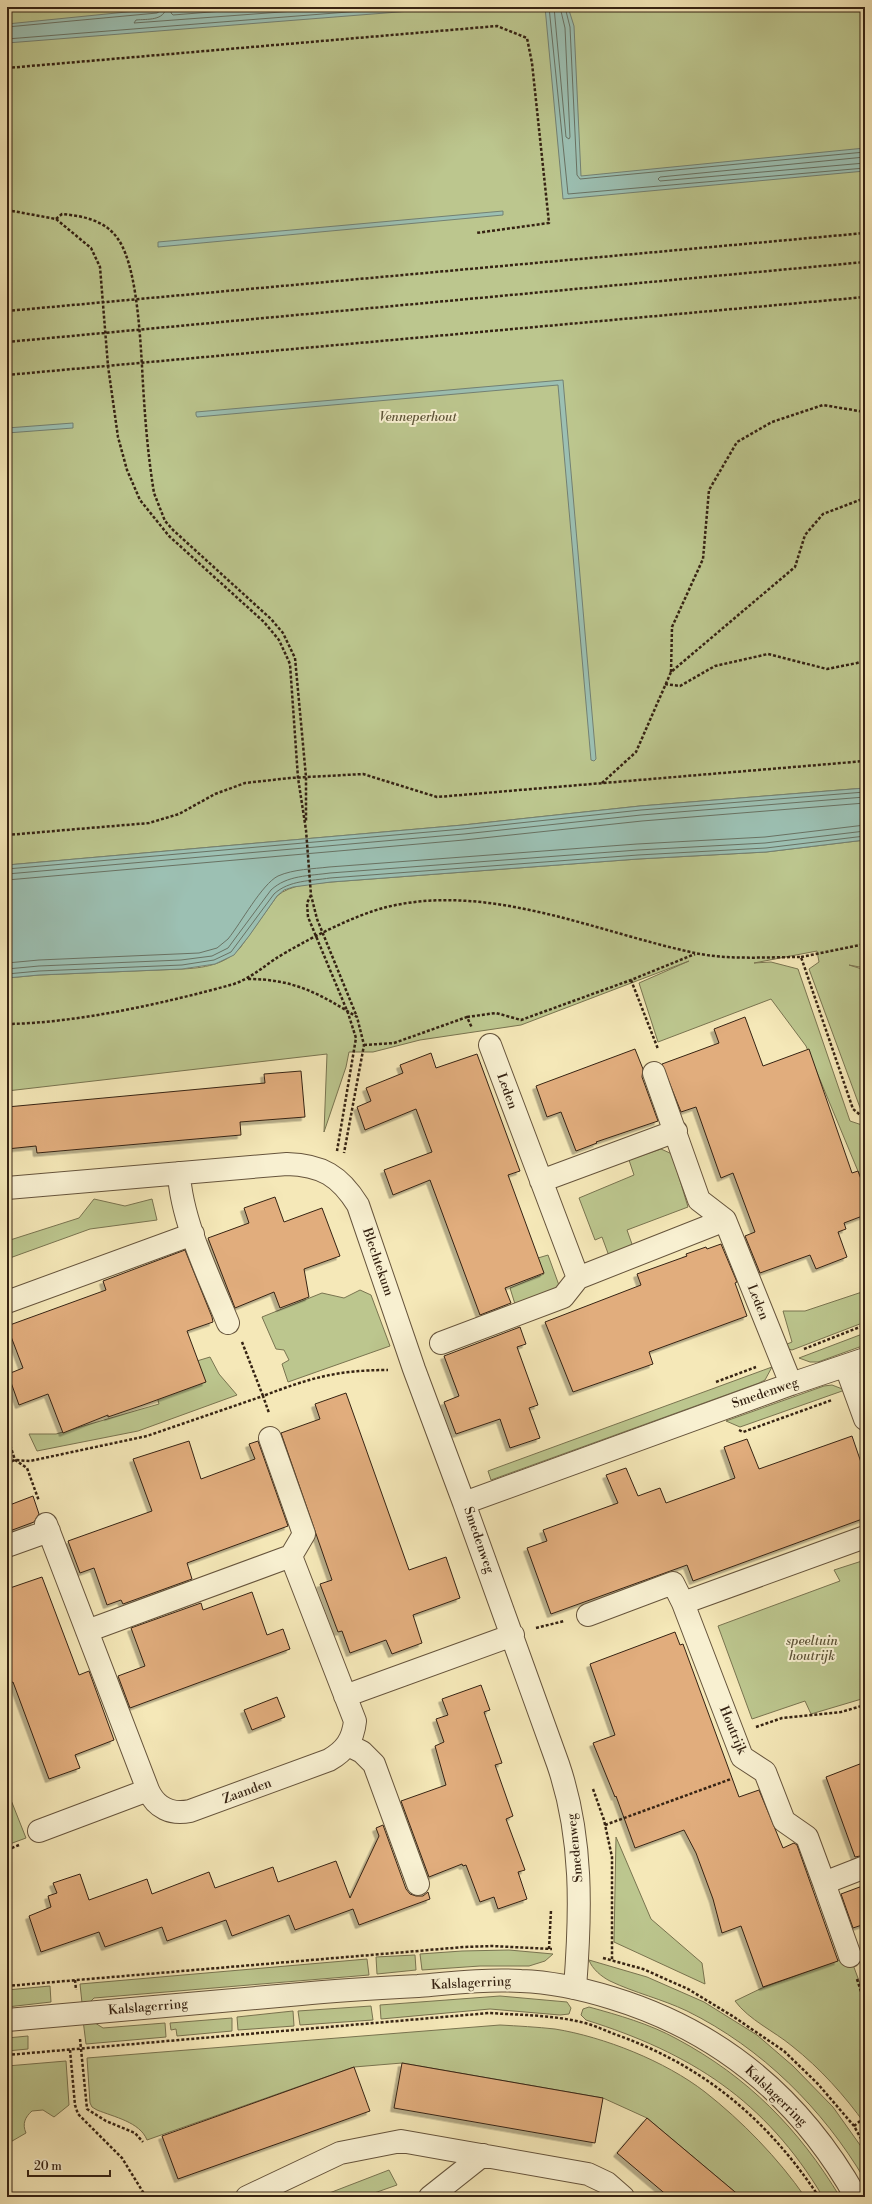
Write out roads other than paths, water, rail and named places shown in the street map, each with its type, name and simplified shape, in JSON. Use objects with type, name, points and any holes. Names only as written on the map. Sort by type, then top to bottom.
[{"type":"street","name":"Leden","points":[[490,1045],[578,1278]]},
{"type":"street","points":[[654,1073],[676,1131],[698,1200],[725,1220]]},
{"type":"street","points":[[541,1181],[676,1131]]},
{"type":"street","name":"Blechtekum","points":[[179,1173],[287,1164],[309,1166],[330,1174],[346,1188],[358,1205],[414,1370],[464,1503]]},
{"type":"street","points":[[7,1188],[179,1173],[179,1186],[193,1234],[228,1323]]},
{"type":"street","name":"Leden","points":[[725,1220],[790,1384]]},
{"type":"street","points":[[441,1343],[563,1297],[578,1278],[725,1220]]},
{"type":"street","points":[[7,1302],[193,1234]]},
{"type":"street","points":[[856,1363],[865,1419]]},
{"type":"street","name":"Smedenweg","points":[[575,1988],[580,1902],[577,1840],[565,1784],[513,1635],[464,1503],[790,1384],[856,1363]]},
{"type":"street","points":[[87,1631],[291,1556],[304,1534],[270,1438]]},
{"type":"street","name":"Zaanden","points":[[7,1546],[47,1527],[151,1798],[164,1809],[177,1813],[190,1811],[329,1760],[340,1754],[348,1745],[354,1734],[355,1721],[291,1556]]},
{"type":"street","points":[[683,1603],[865,1537]]},
{"type":"street","name":"Houtrijk","points":[[588,1615],[674,1583],[742,1757],[765,1772],[784,1821],[807,1836],[850,1956]]},
{"type":"street","points":[[346,1696],[513,1635]]},
{"type":"street","points":[[348,1745],[362,1752],[374,1764],[418,1884]]},
{"type":"street","points":[[39,1831],[148,1790]]},
{"type":"street","points":[[824,1883],[865,1867]]},
{"type":"street","name":"Kalslagerring","points":[[7,2020],[340,1990],[459,1982],[521,1980],[575,1988],[624,2002],[666,2019],[711,2041],[740,2062],[777,2093],[806,2125],[828,2151],[856,2197]]},
{"type":"street","points":[[247,2197],[340,2153],[401,2141],[588,2174],[607,2183],[623,2197]]},
{"type":"street","points":[[430,2197],[483,2155]]},
{"type":"water","points":[[176,7],[461,7],[7,43],[7,24]]},
{"type":"water","points":[[545,7],[568,7],[574,26],[581,176],[865,148],[865,171],[563,199]]},
{"type":"water","points":[[503,211],[503,215],[158,247],[158,242]]},
{"type":"water","points":[[563,380],[596,759],[594,761],[591,760],[558,385],[197,417],[196,415],[196,412]]},
{"type":"water","points":[[73,423],[73,428],[7,433],[7,428]]},
{"type":"water","points":[[865,788],[865,840],[766,852],[638,859],[331,882],[293,887],[284,890],[277,896],[234,955],[215,964],[182,969],[39,975],[7,978],[7,865],[463,825],[640,806]]},
{"type":"park label","name":"Venneperhout","points":[[418,417]]},
{"type":"park label","name":"speeltuin houtrijk","points":[[812,1648]]}]
